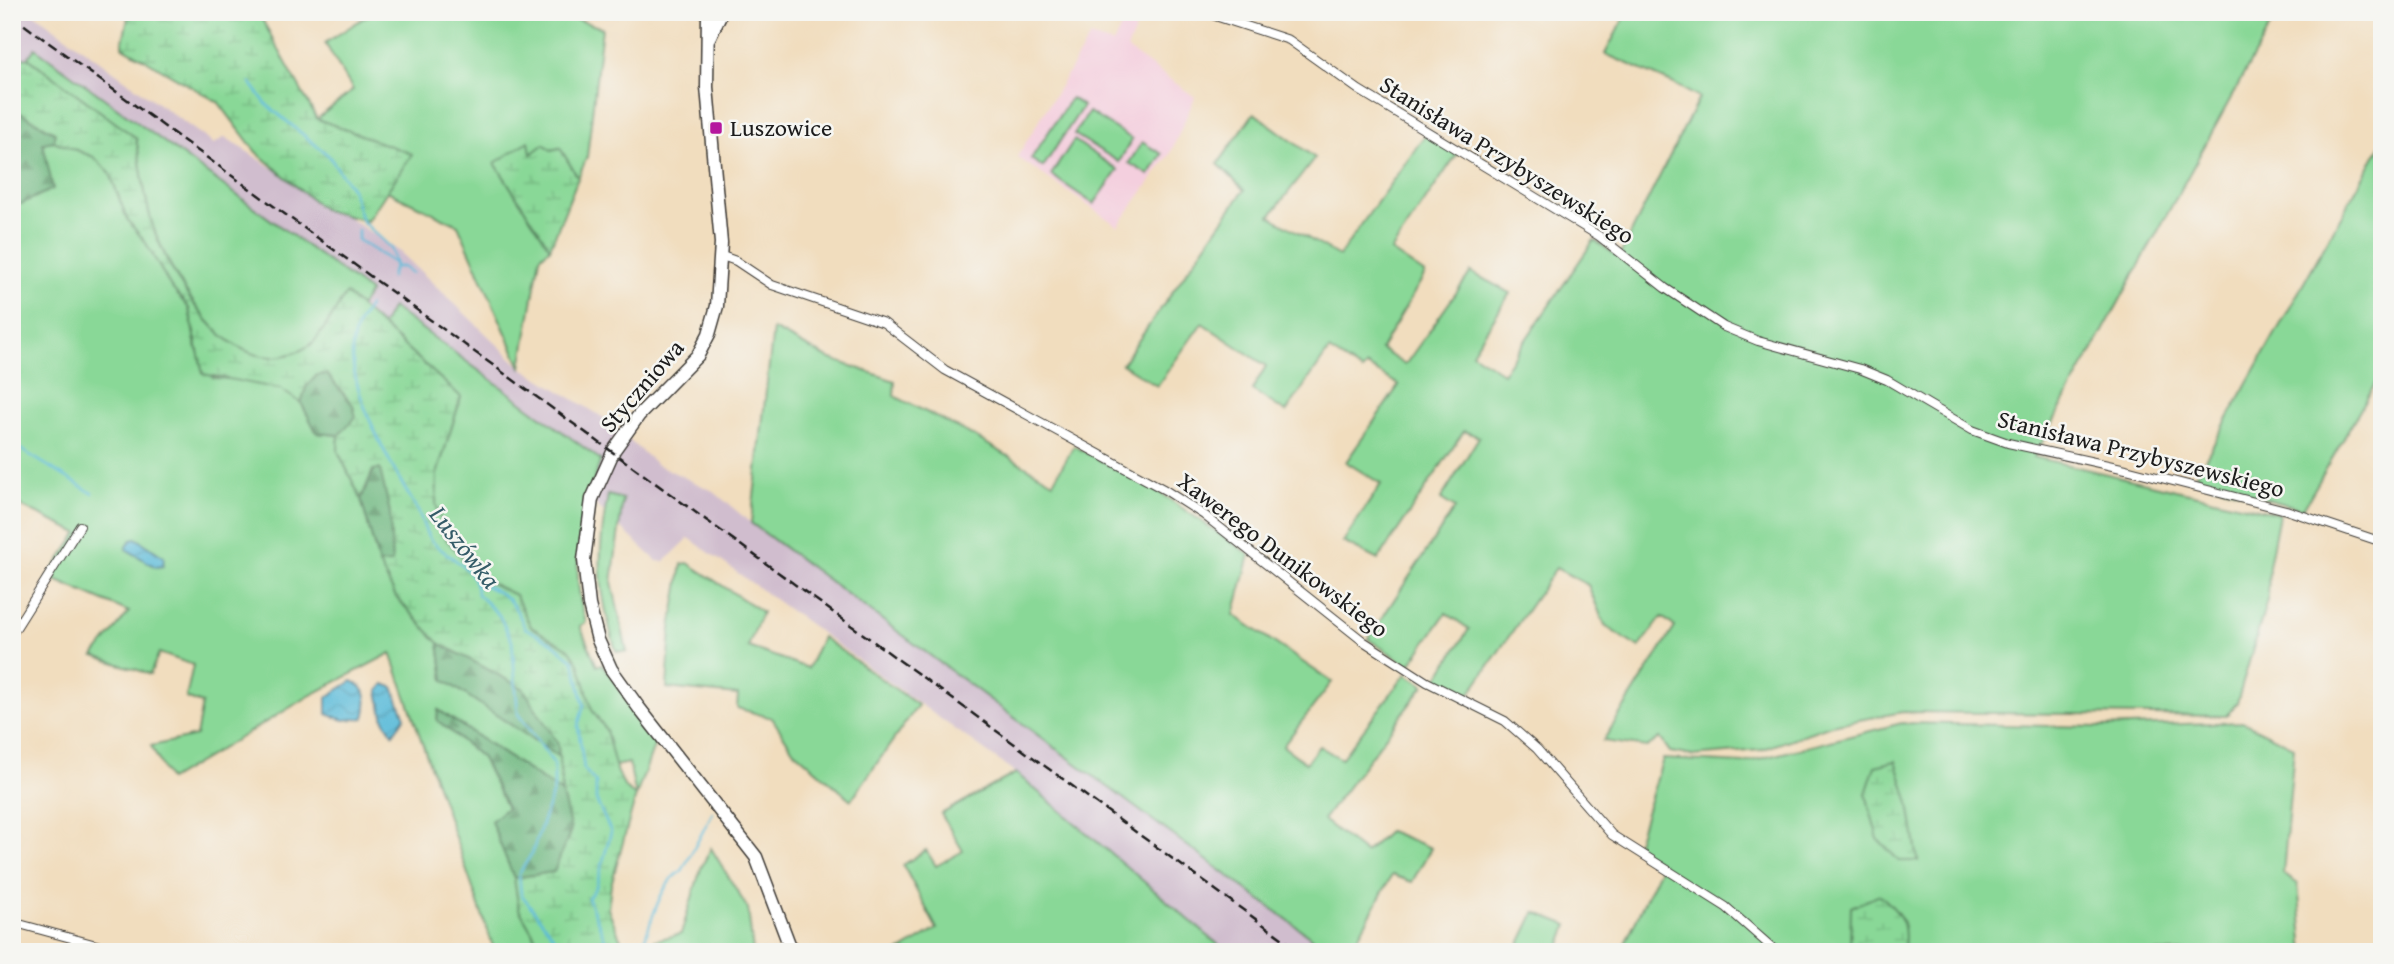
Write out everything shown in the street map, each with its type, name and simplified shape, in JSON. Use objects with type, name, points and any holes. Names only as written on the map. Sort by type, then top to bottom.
[{"type":"street","name":"Stanisława Przybyszewskiego","points":[[1203,12],[1289,40],[1359,90],[1599,236],[1688,304],[1724,327],[1758,341],[1860,369],[1887,380],[1972,430],[2008,443],[2273,506],[2382,542]]},
{"type":"street","name":"Styczniowa","points":[[716,13],[709,38],[707,87],[722,257],[717,306],[704,345],[683,373],[631,425],[607,465],[588,517],[585,569],[593,624],[611,668],[633,701],[756,857],[792,952]]},
{"type":"street","name":"Xawerego Dunikowskiego","points":[[722,257],[736,261],[772,285],[884,323],[945,370],[1165,490],[1205,515],[1363,641],[1427,682],[1505,721],[1536,750],[1612,835],[1726,907],[1777,952]]},
{"type":"street","points":[[12,634],[80,526]]},
{"type":"street","points":[[12,922],[122,952]]},
{"type":"shaded area","points":[[12,12],[32,12],[214,144],[225,137],[399,251],[521,367],[604,418],[656,464],[713,491],[751,523],[1331,952],[1227,952],[1016,773],[689,538],[664,562],[657,561],[572,483],[12,52]]},
{"type":"shaded area","points":[[1128,12],[1143,12],[1127,49],[1195,97],[1170,154],[1118,226],[1017,157],[1090,37],[1113,44]]},
{"type":"green space","points":[[122,12],[258,12],[317,119],[412,154],[367,221],[324,210],[256,152],[219,103],[122,46],[128,18]]},
{"type":"green space","points":[[373,12],[556,12],[602,28],[587,157],[578,178],[560,148],[495,163],[550,248],[540,257],[521,367],[458,225],[385,190],[411,155],[317,119],[353,90],[325,43]]},
{"type":"green space","points":[[1627,12],[2278,12],[2034,457],[2279,514],[2269,566],[2268,597],[2237,703],[2226,716],[1903,712],[1831,725],[1761,750],[1693,756],[1670,752],[1660,738],[1647,747],[1603,741],[1675,627],[1662,617],[1639,648],[1605,626],[1588,585],[1556,568],[1468,696],[1435,682],[1469,629],[1446,613],[1409,666],[1368,639],[1455,508],[1441,499],[1479,437],[1464,431],[1378,560],[1343,542],[1381,484],[1346,462],[1399,385],[1367,366],[1362,371],[1329,350],[1286,412],[1252,390],[1266,366],[1202,323],[1157,386],[1122,364],[1244,190],[1218,164],[1254,113],[1315,158],[1270,216],[1339,256],[1425,135],[1457,154],[1391,251],[1425,274],[1381,349],[1405,365],[1471,272],[1510,293],[1472,353],[1503,373],[1594,240],[1619,257],[1699,98],[1672,83],[1605,54]]},
{"type":"green space","points":[[35,48],[370,292],[360,307],[346,294],[313,343],[284,356],[258,357],[226,339],[184,289],[164,253],[153,226],[136,138],[28,58]]},
{"type":"green space","points":[[12,58],[28,58],[136,138],[150,214],[167,260],[196,308],[215,329],[236,345],[259,355],[283,356],[309,346],[323,330],[346,294],[461,397],[437,474],[436,504],[446,539],[480,578],[515,595],[531,627],[569,649],[579,663],[592,710],[606,730],[615,766],[625,788],[636,796],[611,885],[608,909],[626,952],[544,952],[519,909],[514,878],[554,872],[571,830],[562,793],[558,744],[523,688],[439,643],[396,597],[379,564],[392,563],[390,512],[380,469],[373,470],[361,499],[338,451],[339,435],[356,417],[353,405],[327,374],[317,375],[306,387],[301,403],[280,389],[203,374],[189,308],[171,287],[146,243],[127,219],[110,173],[94,157],[54,141],[55,132],[12,108]]},
{"type":"green space","points":[[1071,98],[1083,106],[1043,167],[1031,159]]},
{"type":"green space","points":[[12,108],[55,133],[54,141],[43,143],[53,189],[21,204],[12,203]]},
{"type":"green space","points":[[1089,112],[1132,139],[1119,162],[1074,134]]},
{"type":"green space","points":[[1074,140],[1118,170],[1094,204],[1051,175]]},
{"type":"green space","points":[[54,141],[94,157],[110,173],[127,219],[146,243],[171,287],[189,308],[196,348],[213,378],[260,383],[284,390],[302,403],[317,433],[339,435],[338,451],[361,499],[379,564],[396,597],[439,643],[444,680],[559,757],[562,793],[439,710],[438,720],[482,758],[507,808],[491,821],[514,878],[519,909],[544,952],[495,952],[391,653],[311,695],[169,780],[151,746],[196,736],[202,704],[186,698],[193,665],[159,653],[150,674],[94,656],[129,612],[48,577],[78,533],[12,502],[12,203],[21,204],[43,142]]},
{"type":"green space","points":[[529,141],[531,154],[544,144],[551,150],[560,148],[578,178],[550,248],[495,163]]},
{"type":"green space","points":[[1142,142],[1162,154],[1149,175],[1129,163]]},
{"type":"green space","points":[[2382,143],[2382,372],[2303,509],[2194,479]]},
{"type":"green space","points":[[392,307],[601,460],[588,499],[580,540],[578,582],[586,622],[580,626],[597,666],[602,664],[657,738],[636,796],[629,763],[614,766],[606,730],[592,710],[579,663],[569,649],[531,627],[515,595],[480,578],[446,539],[436,504],[437,474],[461,397],[382,326]]},
{"type":"green space","points":[[773,329],[828,358],[895,381],[894,396],[968,433],[1053,482],[1074,446],[1159,492],[1250,555],[1234,615],[1332,682],[1283,746],[1306,763],[1319,746],[1341,759],[1406,674],[1424,685],[1323,820],[1365,853],[1389,831],[1431,848],[1412,882],[1392,875],[1350,952],[1331,952],[751,523]]},
{"type":"green space","points":[[327,374],[353,405],[356,417],[339,435],[317,433],[301,403],[306,387],[317,375]]},
{"type":"green space","points":[[380,469],[390,512],[392,564],[379,564],[361,499],[374,470]]},
{"type":"green space","points":[[608,495],[623,499],[612,582],[627,652],[616,651],[602,591],[602,537]]},
{"type":"green space","points":[[688,563],[762,612],[748,647],[808,668],[822,637],[918,705],[851,800],[793,750],[772,718],[737,708],[738,695],[667,688],[671,628],[682,564]]},
{"type":"green space","points":[[439,643],[523,688],[558,744],[559,757],[444,680]]},
{"type":"green space","points":[[438,710],[562,793],[571,830],[554,872],[514,878],[491,821],[507,808],[482,758],[437,720]]},
{"type":"green space","points":[[2243,722],[2294,747],[2283,874],[2298,884],[2304,952],[1621,952],[1662,864],[1635,848],[1663,759],[1743,763],[1902,723],[2100,727]]},
{"type":"green space","points":[[1896,761],[1909,803],[1918,861],[1899,861],[1878,839],[1866,794],[1875,766]]},
{"type":"green space","points":[[1016,773],[1227,952],[899,952],[937,929],[903,865],[926,850],[936,866],[963,851],[941,814]]},
{"type":"green space","points":[[711,848],[748,909],[753,952],[650,952],[655,940],[681,934],[701,868]]},
{"type":"green space","points":[[1880,895],[1902,920],[1905,934],[1903,952],[1850,952],[1851,907]]},
{"type":"green space","points":[[1535,912],[1568,925],[1558,952],[1516,952]]},
{"type":"water","points":[[136,538],[164,557],[163,566],[156,567],[126,549],[130,541]]},
{"type":"water","points":[[352,681],[362,687],[366,696],[364,718],[344,720],[327,714],[327,697]]},
{"type":"water","points":[[384,684],[393,687],[405,717],[393,734],[384,720],[378,691]]},
{"type":"waterway","points":[[250,82],[267,105],[328,155],[352,189],[362,221],[391,248],[395,263],[391,277]]},
{"type":"waterway","points":[[358,230],[358,240],[394,263]]},
{"type":"waterway","points":[[394,267],[403,267],[412,273]]},
{"type":"waterway","name":"Luszówka","points":[[369,306],[357,326],[353,340],[352,359],[363,403],[384,451],[417,509],[428,536],[436,546],[466,569],[476,584],[477,594],[499,615],[512,641],[518,714],[554,764],[554,789],[532,853],[519,874],[521,894],[566,952]]},
{"type":"waterway","points":[[12,444],[92,493]]},
{"type":"waterway","points":[[477,582],[507,599],[517,610],[525,628],[551,642],[574,661],[584,705],[578,726],[584,769],[596,783],[596,800],[611,832],[596,887],[588,898],[610,952]]},
{"type":"waterway","points":[[640,952],[661,895],[667,884],[682,871],[713,812]]},
{"type":"railway","points":[[12,16],[1301,952]]},
{"type":"place","name":"Luszowice","points":[[716,128]]}]
